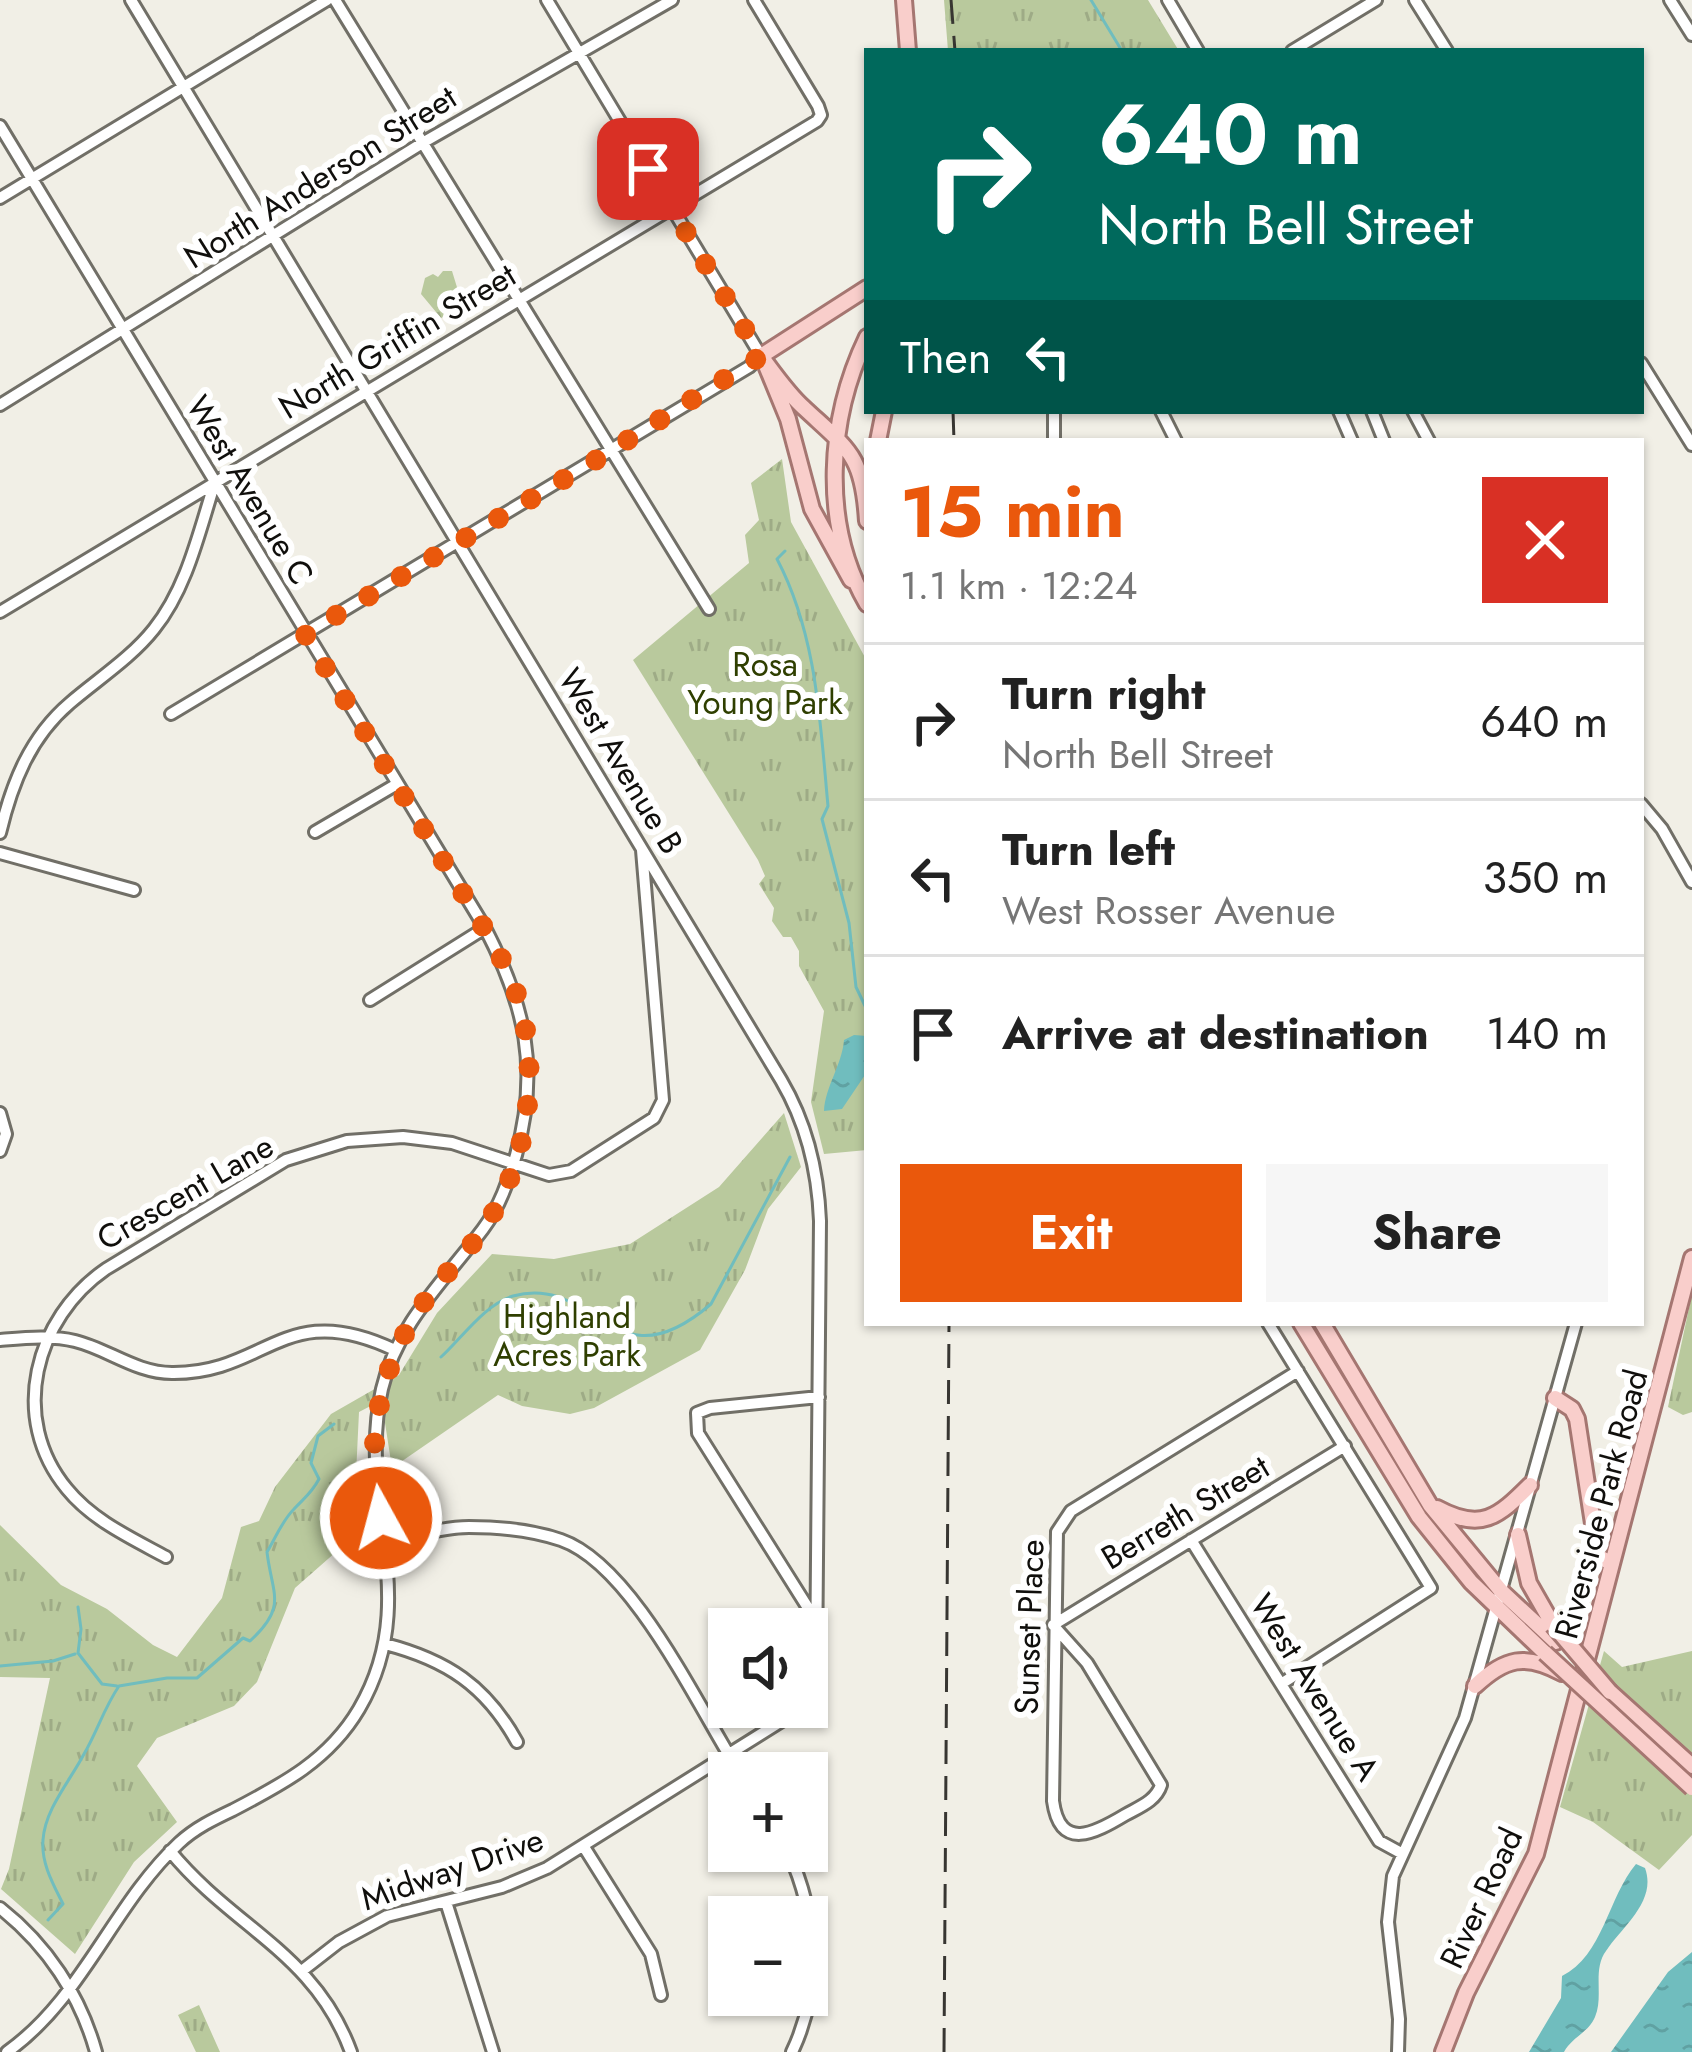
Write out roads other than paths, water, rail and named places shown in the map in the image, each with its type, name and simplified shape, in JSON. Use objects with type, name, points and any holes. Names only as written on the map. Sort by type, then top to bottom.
[{"type":"main road","points":[[904,0],[908,48]]},
{"type":"main road","points":[[763,359],[864,290]]},
{"type":"main road","points":[[864,344],[847,386],[837,436],[837,514],[864,597]]},
{"type":"main road","points":[[763,359],[798,403],[837,436],[862,478],[864,495]]},
{"type":"main road","points":[[763,359],[788,419],[816,519],[864,598]]},
{"type":"main road","name":"Riverside Park Road","points":[[1562,1764],[1692,1258]]},
{"type":"main road","points":[[1302,1326],[1418,1517],[1496,1609],[1610,1692],[1692,1766]]},
{"type":"main road","points":[[1324,1326],[1430,1505],[1572,1679],[1692,1788]]},
{"type":"main road","points":[[1555,1398],[1568,1405],[1576,1419],[1598,1556],[1612,1564]]},
{"type":"main road","points":[[1430,1505],[1478,1521],[1504,1511],[1530,1485]]},
{"type":"main road","points":[[1518,1535],[1528,1582],[1552,1625],[1610,1692]]},
{"type":"main road","points":[[1474,1686],[1502,1663],[1527,1661],[1572,1679]]},
{"type":"main road","name":"River Road","points":[[1443,2052],[1466,1993],[1535,1854],[1562,1764]]},
{"type":"street","name":"West Avenue B","points":[[131,0],[803,1124],[819,1206],[817,1608]]},
{"type":"street","points":[[0,198],[331,0],[424,142],[709,609]]},
{"type":"street","points":[[171,714],[763,359],[547,0]]},
{"type":"street","name":"North Anderson Street","points":[[0,404],[424,142],[672,0]]},
{"type":"street","name":"North Griffin Street","points":[[0,612],[813,124],[820,115],[754,0]]},
{"type":"street","points":[[1168,0],[1196,48]]},
{"type":"street","points":[[1297,48],[1376,0]]},
{"type":"street","points":[[1415,0],[1445,48]]},
{"type":"street","points":[[1670,0],[1692,35]]},
{"type":"street","name":"West Avenue C","points":[[0,126],[484,928],[511,979],[524,1023],[528,1068],[527,1118],[508,1185],[487,1223],[409,1322],[383,1385],[373,1438],[389,1606],[386,1644],[360,1708],[321,1756],[290,1780],[200,1827],[170,1851],[137,1888],[72,1991],[7,2052]]},
{"type":"street","points":[[1644,368],[1692,445]]},
{"type":"street","points":[[0,833],[12,789],[38,739],[58,714],[140,645],[171,604],[215,482]]},
{"type":"street","points":[[315,832],[397,784]]},
{"type":"street","points":[[1644,808],[1684,863],[1692,882]]},
{"type":"street","name":"Crescent Lane","points":[[166,1556],[90,1513],[65,1487],[45,1454],[35,1421],[37,1363],[84,1284],[286,1160],[347,1141],[403,1137],[452,1143],[550,1175],[571,1171],[654,1118],[663,1100],[641,847]]},
{"type":"street","points":[[0,853],[134,890]]},
{"type":"street","points":[[370,1000],[484,928]]},
{"type":"street","points":[[0,1113],[6,1134],[0,1151]]},
{"type":"street","points":[[1270,1326],[1431,1588],[1281,1684]]},
{"type":"street","points":[[1398,2052],[1388,1910],[1401,1853],[1453,1745],[1474,1686],[1575,1326]]},
{"type":"street","points":[[0,1340],[70,1339],[130,1365],[167,1373],[200,1372],[311,1330],[338,1330],[395,1350]]},
{"type":"street","name":"Sunset Place","points":[[1053,1625],[1087,1664],[1160,1779],[1158,1794],[1090,1834],[1076,1834],[1055,1815],[1053,1625],[1057,1532],[1066,1516],[1298,1371]]},
{"type":"street","points":[[808,1608],[698,1433],[697,1413],[819,1397]]},
{"type":"street","name":"Berreth Street","points":[[1053,1625],[1345,1446]]},
{"type":"street","points":[[386,1542],[464,1527],[519,1530],[565,1541],[596,1562],[637,1604],[727,1752]]},
{"type":"street","name":"West Avenue A","points":[[1191,1540],[1379,1841],[1401,1853]]},
{"type":"street","points":[[386,1644],[468,1678],[498,1709],[517,1742]]},
{"type":"street","name":"Midway Drive","points":[[735,1752],[771,1728]]},
{"type":"street","name":"Midway Drive","points":[[304,1970],[340,1942],[398,1912],[517,1882],[584,1847],[708,1769]]},
{"type":"street","points":[[584,1847],[650,1954],[661,1995]]},
{"type":"street","points":[[170,1851],[210,1896],[304,1970],[330,2006],[351,2052]]},
{"type":"street","points":[[792,2052],[808,2004],[813,1964],[812,1924],[798,1872]]},
{"type":"street","points":[[446,1902],[493,2052]]},
{"type":"street","points":[[0,1908],[40,1946],[72,1991],[96,2052]]},
{"type":"water","points":[[864,1036],[864,1076],[842,1109],[824,1111],[827,1093],[844,1040]]},
{"type":"water","points":[[1636,1864],[1645,1868],[1646,1891],[1602,1958],[1592,2022],[1564,2052],[1529,2052],[1561,1998],[1562,1976],[1587,1955]]},
{"type":"water","points":[[1692,1952],[1692,2052],[1611,2052],[1668,1972]]},
{"type":"waterway","points":[[1091,0],[1120,48]]},
{"type":"waterway","points":[[785,551],[777,559],[801,618],[819,711],[828,806],[822,819],[849,923],[856,987],[864,1004]]},
{"type":"waterway","points":[[441,1357],[483,1314],[513,1296],[541,1293],[565,1300],[627,1333],[650,1335],[677,1327],[711,1304],[790,1157]]},
{"type":"waterway","points":[[48,1920],[63,1904],[46,1865],[45,1829],[114,1694],[119,1686],[197,1678],[243,1638],[250,1641],[262,1629],[275,1600],[267,1552],[286,1519],[319,1479],[311,1463],[318,1436],[334,1424]]},
{"type":"waterway","points":[[78,1607],[78,1653],[102,1684],[117,1686]]},
{"type":"waterway","points":[[0,1666],[75,1654]]},
{"type":"railway","points":[[951,0],[955,48]]},
{"type":"railway","points":[[953,414],[954,438]]},
{"type":"railway","points":[[944,2052],[949,1326]]},
{"type":"park label","name":"Rosa Young Park","points":[[765,683]]},
{"type":"park label","name":"Highland Acres Park","points":[[567,1335]]}]
